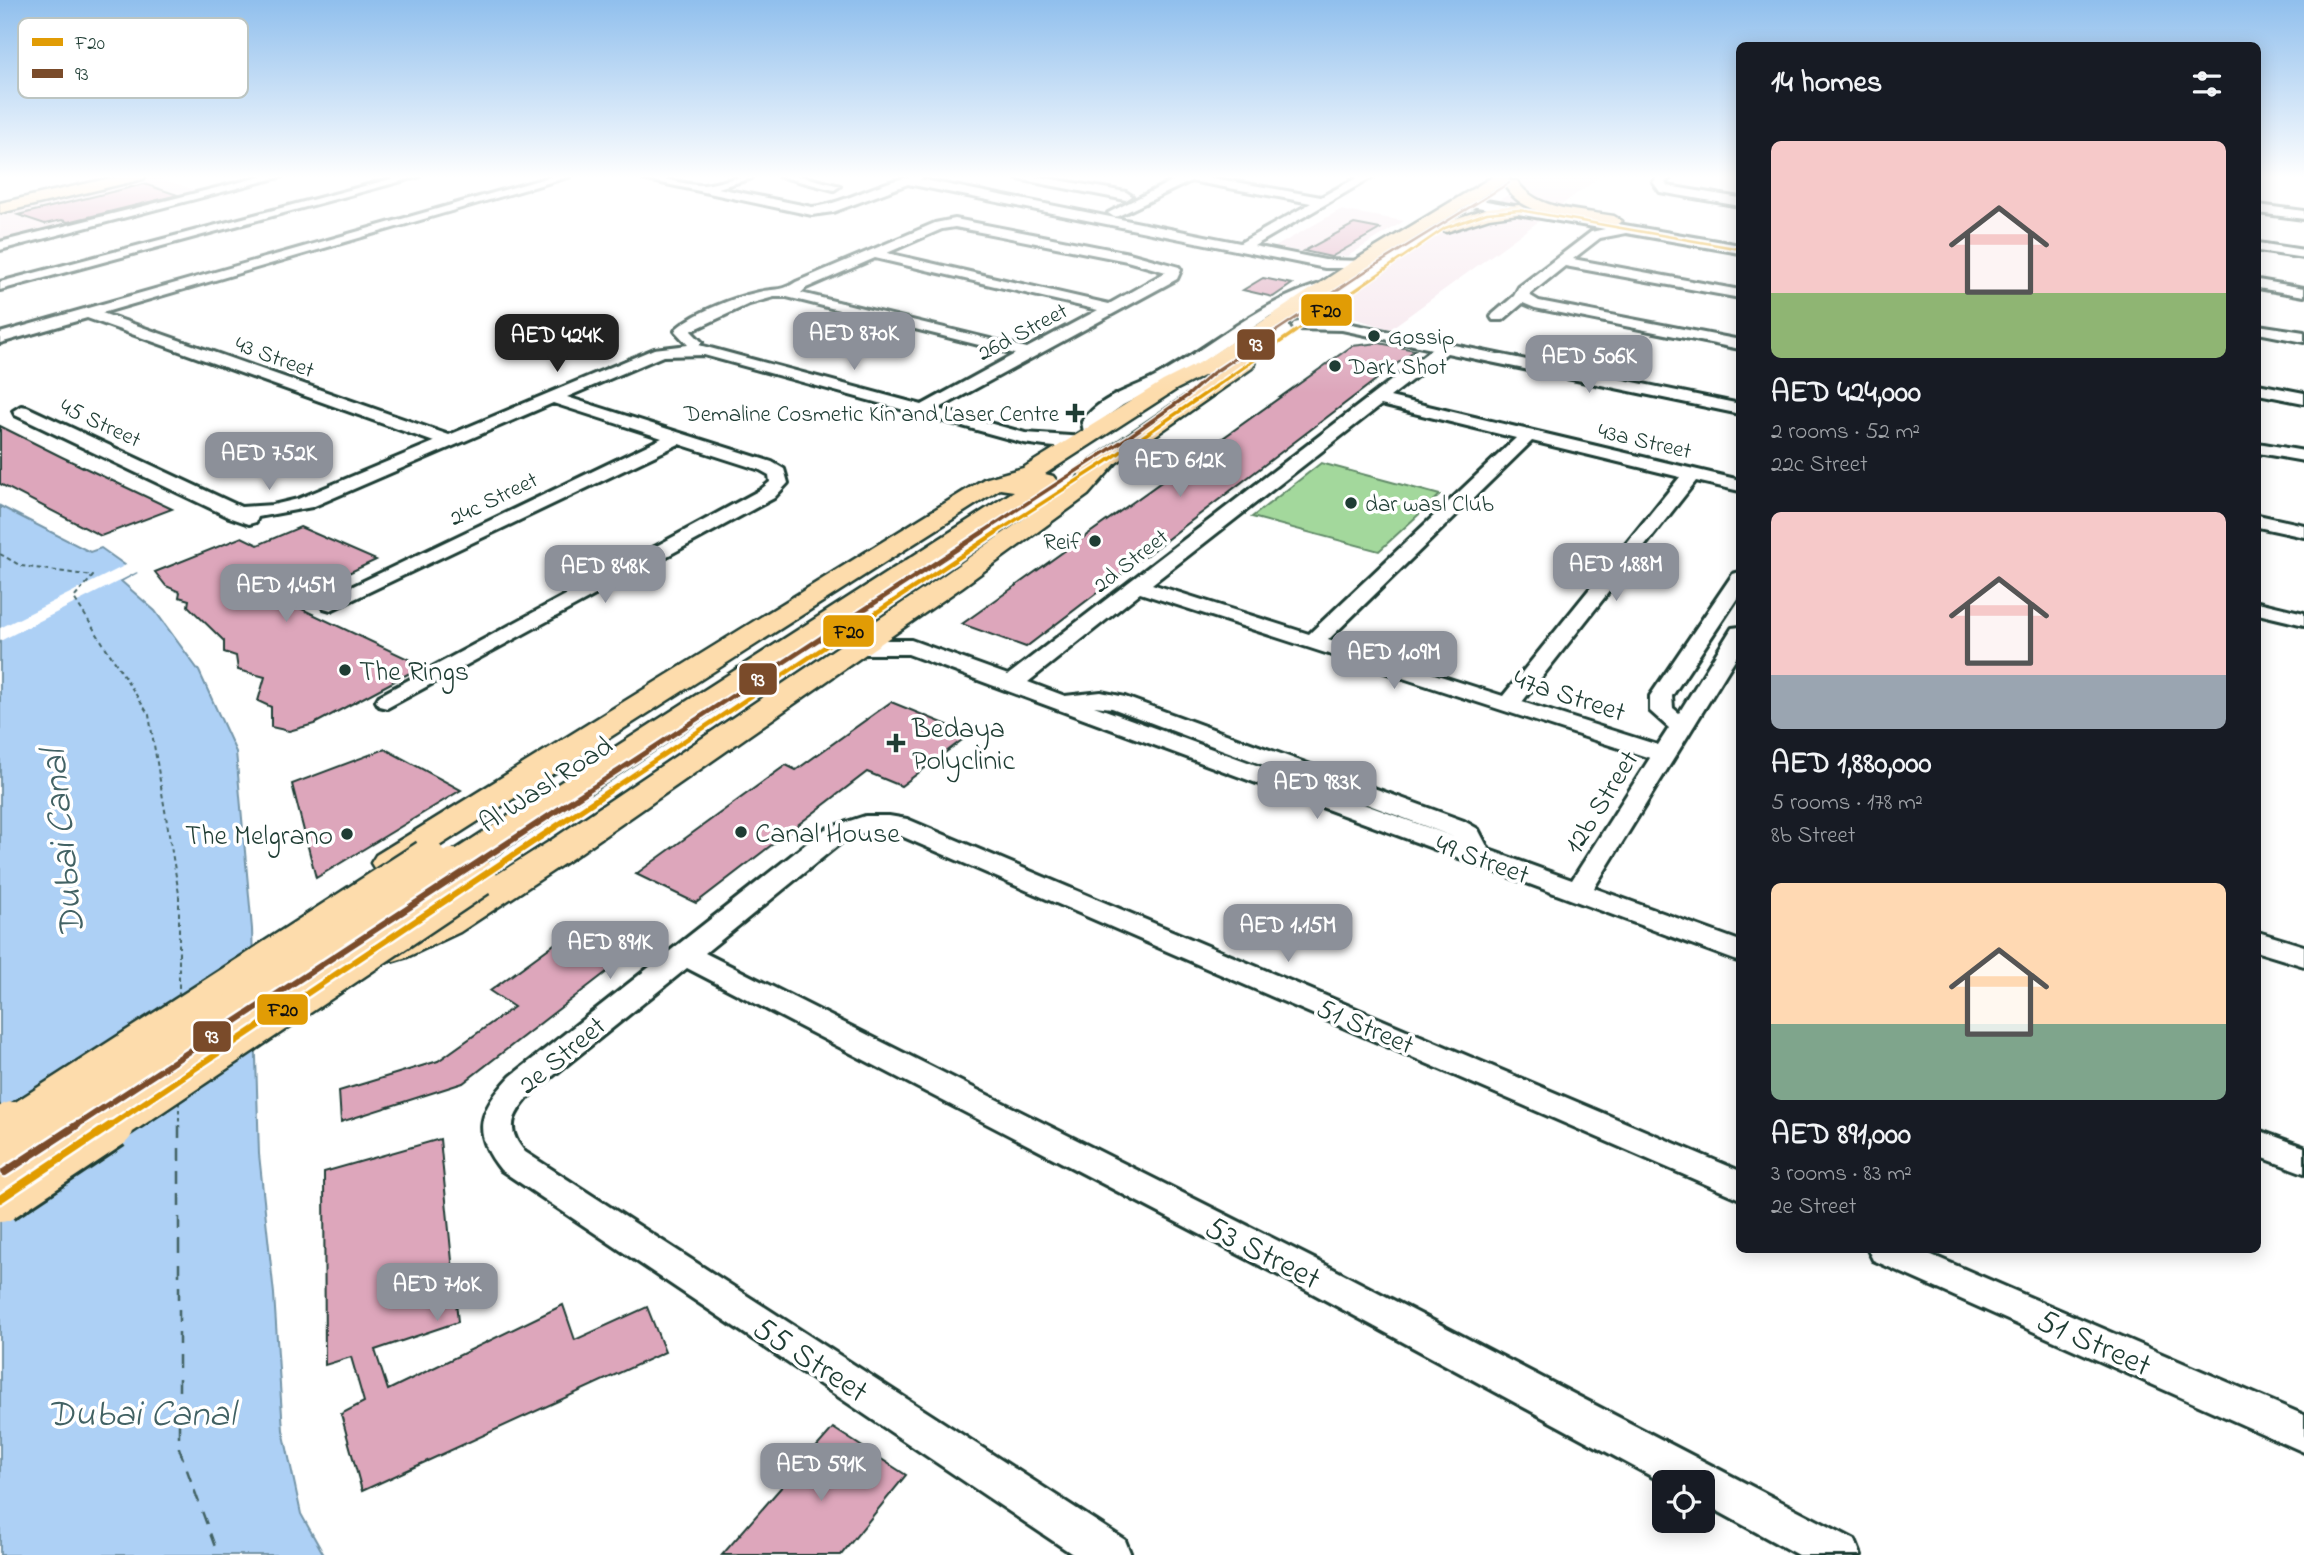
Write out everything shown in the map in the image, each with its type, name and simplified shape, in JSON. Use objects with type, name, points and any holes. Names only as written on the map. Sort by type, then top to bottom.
[{"type":"main road","name":"Al Wasl Road","points":[[0,1199],[453,867],[1041,467],[1170,385],[1208,366],[1388,249]]},
{"type":"main road","name":"Al Wasl Road","points":[[0,1133],[453,867],[1106,461],[1414,249]]},
{"type":"main road","name":"Al Wasl Road","points":[[0,1165],[1114,436],[1182,389],[1208,366]]},
{"type":"main road","points":[[1041,467],[992,484],[346,890],[325,907],[318,920],[318,933],[325,943],[338,951],[356,954],[400,946],[426,934],[562,849],[895,620],[1072,496],[1086,485],[1106,461]]},
{"type":"street","points":[[0,286],[141,249]]},
{"type":"street","points":[[0,338],[312,249]]},
{"type":"street","name":"26d Street","points":[[873,254],[886,249]]},
{"type":"street","name":"26d Street","points":[[924,410],[1172,276],[1174,270],[1086,249]]},
{"type":"street","points":[[1250,249],[1325,264],[1361,264]]},
{"type":"street","points":[[1529,301],[1524,290],[1574,249]]},
{"type":"street","points":[[2268,249],[2304,254]]},
{"type":"street","points":[[794,293],[797,287],[873,254],[1111,309]]},
{"type":"street","points":[[1562,261],[1736,293]]},
{"type":"street","points":[[1325,264],[1337,270],[1335,281]]},
{"type":"street","name":"Al Wasl Road","points":[[1087,437],[1093,419],[1126,397],[1170,375],[1295,296],[1335,281]]},
{"type":"street","points":[[2261,285],[2304,292]]},
{"type":"street","points":[[694,342],[682,331],[688,326],[760,296],[794,293],[800,297],[1028,353]]},
{"type":"street","points":[[1498,317],[1529,301],[1736,344]]},
{"type":"street","points":[[1328,306],[1334,316],[1341,320],[1442,345]]},
{"type":"street","name":"43 Street","points":[[88,313],[448,441]]},
{"type":"street","points":[[1299,327],[1342,326],[1736,408]]},
{"type":"street","points":[[2261,330],[2304,337]]},
{"type":"street","points":[[2261,338],[2304,345]]},
{"type":"street","name":"2d Street","points":[[1011,684],[1377,399],[1442,345]]},
{"type":"street","points":[[448,441],[659,352],[678,349],[705,350],[1024,438],[1053,443],[1087,437]]},
{"type":"street","points":[[1485,354],[1493,363],[1505,367],[1736,418]]},
{"type":"street","points":[[2261,390],[2304,398]]},
{"type":"street","points":[[387,701],[766,494],[779,483],[778,472],[766,466],[550,397]]},
{"type":"street","name":"43a Street","points":[[1377,399],[1736,485]]},
{"type":"street","name":"45 Street","points":[[22,411],[248,518],[284,513],[448,441]]},
{"type":"street","points":[[1313,642],[1528,436]]},
{"type":"street","name":"24c Street","points":[[331,604],[677,438]]},
{"type":"street","points":[[1024,438],[1044,448],[1041,467]]},
{"type":"street","points":[[2261,449],[2304,456]]},
{"type":"street","points":[[1508,705],[1691,475]]},
{"type":"street","points":[[2261,522],[2304,531]]},
{"type":"street","points":[[1682,726],[1662,711],[1661,696],[1736,584]]},
{"type":"street","name":"47a Street","points":[[1138,586],[1664,755]]},
{"type":"street","points":[[2261,609],[2304,619]]},
{"type":"street","points":[[895,620],[897,632],[911,647]]},
{"type":"street","name":"12b Street","points":[[1578,893],[1736,639]]},
{"type":"street","name":"49 Street","points":[[856,647],[911,647],[1736,951]]},
{"type":"street","name":"51 Street","points":[[834,835],[865,822],[898,825],[1736,1184]]},
{"type":"street","name":"2e Street","points":[[513,1161],[501,1149],[496,1134],[498,1117],[507,1100],[522,1084],[834,835]]},
{"type":"street","points":[[2261,943],[2304,956]]},
{"type":"street","name":"53 Street","points":[[684,954],[1304,1271],[1840,1555]]},
{"type":"street","points":[[2261,1144],[2304,1160]]},
{"type":"street","name":"55 Street","points":[[513,1161],[1110,1555]]},
{"type":"street","name":"51 Street","points":[[1892,1253],[2304,1434]]},
{"type":"shaded area","points":[[1284,249],[1360,249],[1348,256],[1331,257]]},
{"type":"shaded area","points":[[1418,249],[1501,249],[1390,329],[1323,309]]},
{"type":"green space","name":"dar wasl Club","points":[[1321,463],[1440,495],[1379,551],[1252,517]]},
{"type":"water","name":"Dubai Canal","points":[[0,506],[90,552],[101,548],[136,573],[121,581],[155,611],[199,671],[236,752],[252,929],[259,1154],[274,1294],[283,1430],[301,1514],[324,1555],[0,1555]]},
{"type":"pier","points":[[128,564],[139,571],[0,641],[0,628]]},
{"type":"building","points":[[1309,249],[1346,249],[1331,257],[1304,251]]},
{"type":"building","points":[[1263,278],[1292,284],[1273,297],[1243,290]]},
{"type":"building","points":[[1379,343],[1415,350],[1026,647],[962,624],[1352,346]]},
{"type":"building","points":[[0,426],[172,509],[101,536],[0,484]]},
{"type":"building","points":[[300,527],[376,560],[287,602],[423,666],[314,724],[289,731],[271,727],[271,707],[258,701],[265,677],[238,670],[236,656],[224,652],[224,641],[188,606],[189,600],[179,597],[180,592],[166,586],[155,572],[242,537],[258,545]]},
{"type":"building","points":[[891,702],[970,734],[901,786],[867,772],[696,903],[636,874],[786,765],[796,770]]},
{"type":"building","name":"The Melgrano","points":[[385,749],[461,790],[316,878],[292,784]]},
{"type":"building","points":[[564,937],[617,964],[463,1083],[341,1122],[339,1091],[438,1061],[514,1007],[490,991]]},
{"type":"building","points":[[440,1139],[458,1322],[375,1350],[388,1390],[563,1305],[575,1340],[647,1307],[665,1352],[362,1491],[341,1414],[364,1402],[351,1357],[325,1365],[324,1172]]},
{"type":"building","points":[[833,1428],[906,1475],[841,1555],[722,1555]]},
{"type":"ferry route","points":[[0,554],[21,566],[93,576],[74,598],[149,715],[179,894],[179,997]]},
{"type":"ferry route","points":[[179,1101],[179,1448],[218,1555]]},
{"type":"transit line","name":"93","points":[[5,1172],[1130,436],[1187,396],[1213,373],[1402,249]]},
{"type":"transit line","name":"F20","points":[[0,1199],[965,553],[1106,462],[1415,249]]},
{"type":"place","name":"Gossip","points":[[1374,336]]},
{"type":"place","name":"Dark Shot","points":[[1335,366]]},
{"type":"place","name":"Demaline Cosmetic Kin and Laser Centre","points":[[1075,413]]},
{"type":"place","name":"dar wasl Club","points":[[1351,503]]},
{"type":"place","name":"Reif","points":[[1095,541]]},
{"type":"place","name":"The Rings","points":[[345,670]]},
{"type":"place","name":"Bedaya Polyclinic","points":[[896,743]]},
{"type":"place","name":"Canal House","points":[[741,832]]},
{"type":"place","name":"The Melgrano","points":[[347,834]]}]
